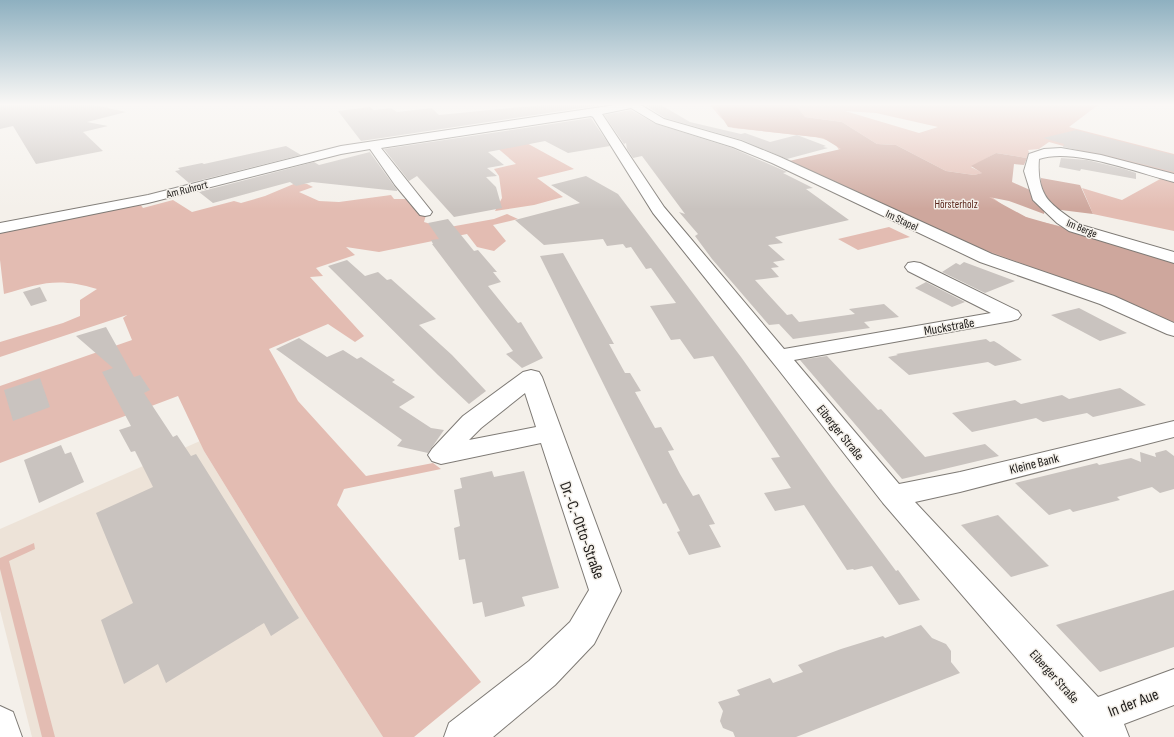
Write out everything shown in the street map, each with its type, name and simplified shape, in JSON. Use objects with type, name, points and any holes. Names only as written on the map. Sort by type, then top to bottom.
[{"type":"street","name":"Am Ruhrort","points":[[0,228],[148,199],[316,155],[410,139]]},
{"type":"street","name":"Eiberger Straße","points":[[613,139],[658,210],[893,496],[947,558],[1101,727]]},
{"type":"street","name":"Im Stapel","points":[[722,139],[776,160],[986,258],[1107,300],[1174,330]]},
{"type":"street","points":[[373,145],[400,182],[425,212]]},
{"type":"street","name":"Im Berge","points":[[1174,178],[1097,157],[1062,152],[1039,153],[1033,157],[1031,171],[1038,197],[1062,220],[1075,228],[1174,258]]},
{"type":"street","name":"Muckstraße","points":[[779,356],[1011,315],[914,267]]},
{"type":"street","name":"Dr.-C.-Otto-Straße","points":[[463,737],[542,673],[582,633],[605,591],[549,433],[532,370],[483,403],[472,422],[443,443],[441,455],[549,433]]},
{"type":"street","name":"Kleine Bank","points":[[893,496],[1174,429]]},
{"type":"street","name":"In der Aue","points":[[1101,727],[1174,687]]},
{"type":"street","points":[[0,725],[3,737]]},
{"type":"shaded area","points":[[200,441],[204,451],[305,615],[383,737],[32,737],[0,610],[0,529]]},
{"type":"green space","points":[[825,139],[859,139],[970,181],[1011,211],[1033,220],[1064,227],[1174,326],[989,256],[921,225],[839,150],[834,142]]},
{"type":"green space","name":"Hörsterholz","points":[[825,139],[870,139],[877,144],[896,145],[946,171],[974,175],[982,173],[971,166],[996,153],[1027,158],[1024,165],[1014,164],[1012,182],[1039,194],[1041,178],[1080,185],[1093,214],[1045,208],[1044,214],[1009,201],[989,197],[1026,217],[1124,245],[1174,262],[1174,325],[1110,296],[953,238],[789,161],[841,149]]},
{"type":"green space","points":[[870,139],[1117,139],[1174,154],[1174,177],[1049,142],[1039,149],[1028,150],[1029,152],[1027,158],[996,153],[971,167],[983,173],[974,175],[946,171],[896,145],[877,144]]},
{"type":"green space","points":[[523,141],[574,169],[537,178],[563,197],[534,205],[495,211],[502,198],[499,176],[494,169],[516,164],[495,146]]},
{"type":"green space","points":[[1162,178],[1174,181],[1174,231],[1093,214],[1082,188],[1122,200]]},
{"type":"green space","points":[[296,183],[307,184],[313,187],[299,192],[319,201],[339,202],[391,195],[394,199],[410,199],[426,215],[424,222],[444,228],[494,219],[507,214],[518,219],[493,225],[506,241],[494,251],[477,247],[467,234],[379,252],[346,247],[355,255],[316,268],[323,276],[310,277],[364,336],[355,342],[328,324],[269,349],[298,401],[366,476],[433,463],[441,469],[344,489],[337,505],[481,682],[414,737],[383,737],[305,615],[204,451],[178,396],[0,463],[0,386],[132,340],[123,318],[127,315],[0,357],[0,342],[63,323],[80,316],[80,300],[97,289],[83,285],[60,282],[39,284],[4,294],[0,260],[0,232],[140,204],[143,208],[173,200],[192,212],[234,201],[241,203],[265,196]]},
{"type":"green space","points":[[889,227],[910,237],[858,250],[838,239]]},
{"type":"green space","points":[[34,543],[35,549],[9,561],[55,737],[42,737],[0,569],[0,558]]},
{"type":"building","points":[[21,139],[91,139],[103,151],[36,164]]},
{"type":"building","points":[[448,139],[606,139],[610,146],[568,153],[545,141],[488,152],[504,165],[487,168],[497,176],[486,177],[496,187],[502,208],[454,217],[417,176],[409,181],[384,149]]},
{"type":"building","points":[[621,139],[705,139],[732,148],[787,172],[783,173],[813,188],[806,189],[849,220],[775,237],[783,243],[768,245],[785,260],[773,262],[779,267],[771,268],[779,277],[755,280],[787,315],[792,314],[799,322],[855,314],[849,309],[884,304],[899,317],[864,322],[870,328],[793,339],[779,324],[769,325],[712,259],[695,236],[698,234],[679,212],[685,214],[642,156],[633,158],[627,149],[626,143],[624,144]]},
{"type":"building","points":[[740,139],[763,139],[770,142],[780,139],[809,139],[828,148],[787,159]]},
{"type":"building","points":[[1048,139],[1113,139],[1174,155],[1174,172],[1101,154],[1063,147],[1064,144]]},
{"type":"building","points":[[286,146],[301,155],[189,183],[175,171],[180,170],[178,168],[202,163],[204,164]]},
{"type":"building","points":[[370,152],[397,191],[312,182],[296,186],[290,182],[213,203],[199,192],[314,162],[319,165]]},
{"type":"building","points":[[1061,158],[1087,160],[1124,169],[1136,173],[1136,179],[1081,169],[1080,171],[1059,167]]},
{"type":"building","points":[[586,176],[618,194],[741,357],[832,485],[896,571],[898,570],[920,600],[899,605],[872,566],[847,570],[804,505],[775,511],[764,493],[791,488],[771,458],[780,457],[713,356],[694,359],[680,339],[671,340],[650,306],[676,303],[651,268],[646,269],[631,247],[626,248],[623,244],[607,246],[603,239],[544,245],[515,220],[580,203],[551,185]]},
{"type":"building","points":[[448,219],[474,251],[478,250],[497,272],[493,272],[501,282],[488,286],[518,323],[521,322],[543,358],[522,368],[506,354],[513,351],[432,244],[431,240],[439,239],[428,223]]},
{"type":"building","points":[[563,253],[614,344],[609,344],[625,373],[630,373],[641,391],[635,392],[655,428],[661,427],[674,450],[668,451],[680,474],[693,496],[699,494],[715,524],[709,525],[721,547],[689,555],[677,532],[680,531],[666,503],[663,504],[540,256]]},
{"type":"building","points":[[347,260],[365,276],[378,272],[387,280],[391,279],[436,319],[419,325],[452,355],[486,391],[469,404],[438,375],[328,266]]},
{"type":"building","points":[[964,262],[1015,281],[985,293],[942,272],[956,263],[960,265]]},
{"type":"building","points":[[926,282],[965,302],[952,307],[915,288]]},
{"type":"building","points":[[40,287],[47,301],[31,306],[23,292]]},
{"type":"building","points":[[1079,308],[1127,333],[1100,341],[1051,315]]},
{"type":"building","points":[[106,327],[134,377],[140,375],[150,390],[144,393],[173,437],[177,435],[191,456],[196,454],[299,618],[271,636],[264,623],[166,683],[158,664],[124,684],[101,620],[133,603],[96,513],[153,487],[135,451],[131,452],[119,430],[131,426],[102,372],[113,368],[76,336]]},
{"type":"building","points":[[299,338],[327,357],[343,350],[357,359],[361,357],[395,380],[392,382],[415,397],[399,407],[431,428],[444,430],[428,453],[397,446],[402,440],[276,349]]},
{"type":"building","points":[[986,339],[990,342],[994,341],[1022,360],[995,366],[988,362],[909,375],[888,357],[898,355],[896,354]]},
{"type":"building","points":[[827,356],[878,410],[881,409],[925,457],[985,444],[999,456],[902,479],[800,360]]},
{"type":"building","points":[[40,378],[50,407],[13,421],[4,390]]},
{"type":"building","points":[[1120,388],[1146,405],[1093,417],[1087,413],[1043,422],[1036,418],[972,432],[952,413],[1015,400],[1021,404],[1062,395],[1069,399]]},
{"type":"building","points":[[61,445],[65,454],[71,452],[84,482],[39,503],[24,460]]},
{"type":"building","points":[[1166,450],[1174,456],[1174,489],[1160,493],[1152,487],[1117,497],[1120,500],[1073,512],[1070,509],[1049,515],[1015,483],[1097,463],[1099,465],[1131,458],[1141,462],[1140,452],[1156,457],[1155,453]]},
{"type":"building","points":[[492,471],[494,477],[524,471],[559,588],[522,597],[525,606],[485,617],[482,602],[473,604],[465,559],[459,560],[454,528],[460,526],[454,490],[462,488],[460,478]]},
{"type":"building","points":[[998,515],[1049,566],[1011,577],[961,525]]},
{"type":"building","points":[[1174,590],[1174,647],[1100,672],[1056,625]]},
{"type":"building","points":[[921,625],[932,638],[946,644],[951,651],[951,662],[960,673],[796,737],[735,737],[733,732],[723,728],[720,721],[723,711],[718,702],[740,695],[737,690],[770,678],[773,683],[803,672],[798,665],[841,649],[883,636],[885,638]]}]
